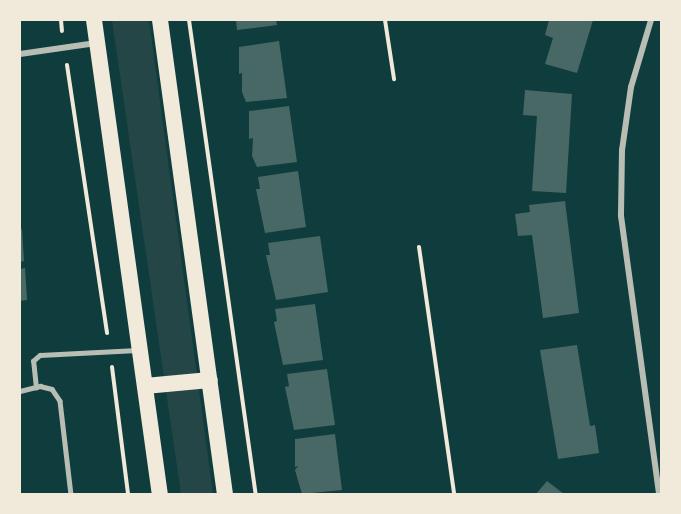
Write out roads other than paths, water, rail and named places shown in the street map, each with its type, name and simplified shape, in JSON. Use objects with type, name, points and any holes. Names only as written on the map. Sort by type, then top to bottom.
[{"type":"highway","points":[[94,20],[160,495]]},
{"type":"highway","points":[[160,20],[225,495]]},
{"type":"highway","points":[[145,386],[210,380]]},
{"type":"street","points":[[651,20],[631,87],[622,150],[621,216],[659,495]]},
{"type":"street","points":[[20,54],[99,43]]},
{"type":"lane","points":[[36,388],[33,361],[40,355],[110,354],[140,350]]},
{"type":"lane","points":[[20,391],[36,388],[52,389],[60,400],[71,495]]}]
